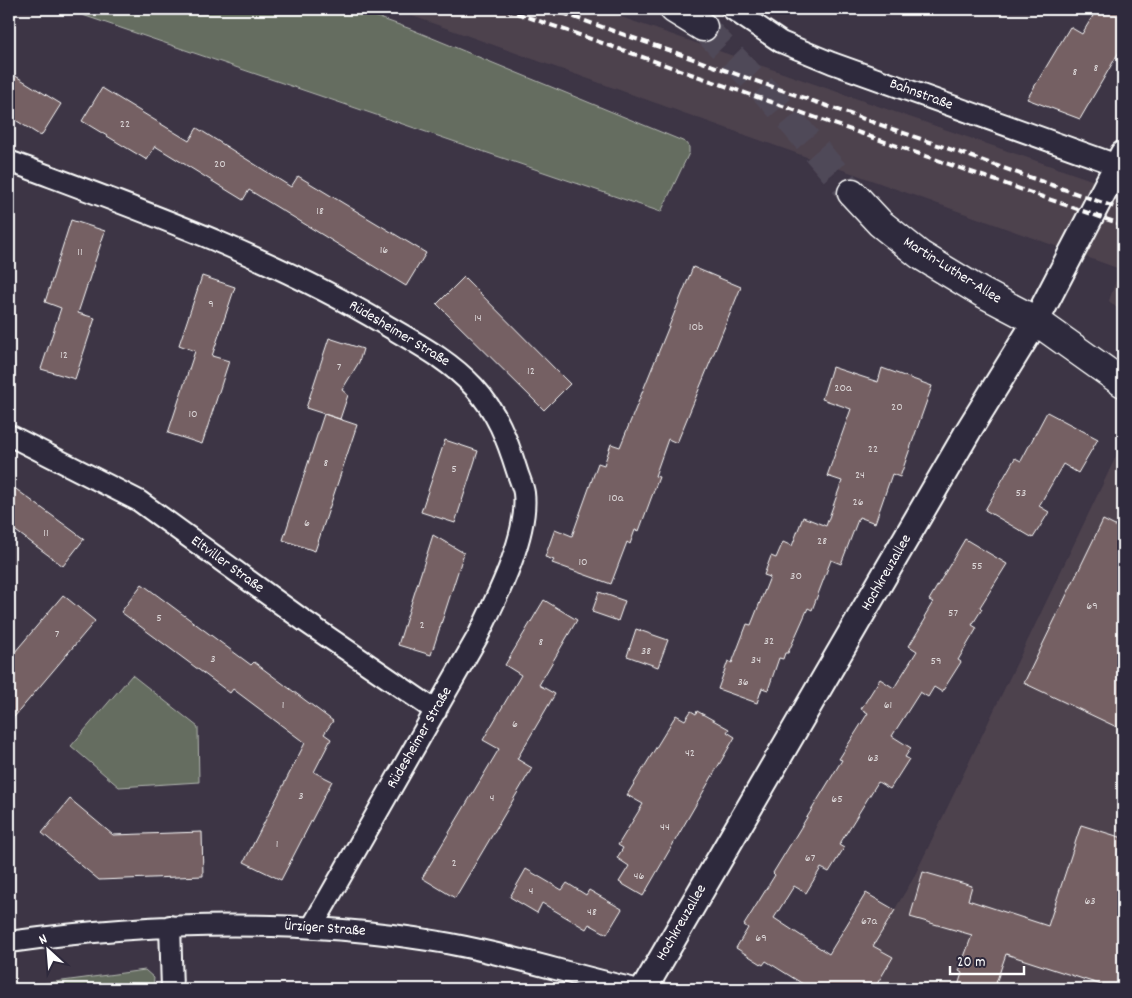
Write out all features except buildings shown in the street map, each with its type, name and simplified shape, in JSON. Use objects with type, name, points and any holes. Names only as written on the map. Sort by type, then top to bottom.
[{"type":"main road","points":[[674,9],[703,27]]},
{"type":"main road","name":"Martin-Luther-Allee","points":[[852,193],[880,223],[920,255],[980,292],[1036,320],[1123,383]]},
{"type":"street","name":"Bahnstraße","points":[[732,9],[781,42],[832,63],[1120,160]]},
{"type":"street","name":"Hochkreuzallee","points":[[644,989],[970,428],[1036,320],[1120,160]]},
{"type":"street","name":"Rüdesheimer Straße","points":[[9,162],[180,226],[322,290],[425,346],[454,368],[493,409],[507,437],[524,494],[520,534],[501,587],[482,628],[436,711],[312,927]]},
{"type":"street","name":"Eltviller Straße","points":[[9,435],[139,501],[303,620],[436,711]]},
{"type":"street","name":"Ürziger Straße","points":[[9,942],[121,928],[170,926],[312,927],[401,936],[507,954],[635,989]]},
{"type":"street","points":[[170,926],[172,989]]},
{"type":"shaded area","points":[[393,9],[598,9],[1123,191],[1123,313],[1109,301],[1120,269]]},
{"type":"shaded area","points":[[1123,442],[1123,989],[847,989],[913,879]]},
{"type":"green space","points":[[65,9],[354,9],[408,28],[685,142],[689,147],[689,153],[661,212]]},
{"type":"green space","points":[[132,675],[198,727],[199,782],[119,787],[71,746]]},
{"type":"green space","points":[[145,970],[154,978],[153,989],[10,988]]},
{"type":"tunnel","points":[[703,27],[775,102],[852,193]]},
{"type":"railway","points":[[505,9],[1123,225]]},
{"type":"railway","points":[[551,9],[1123,210]]}]
